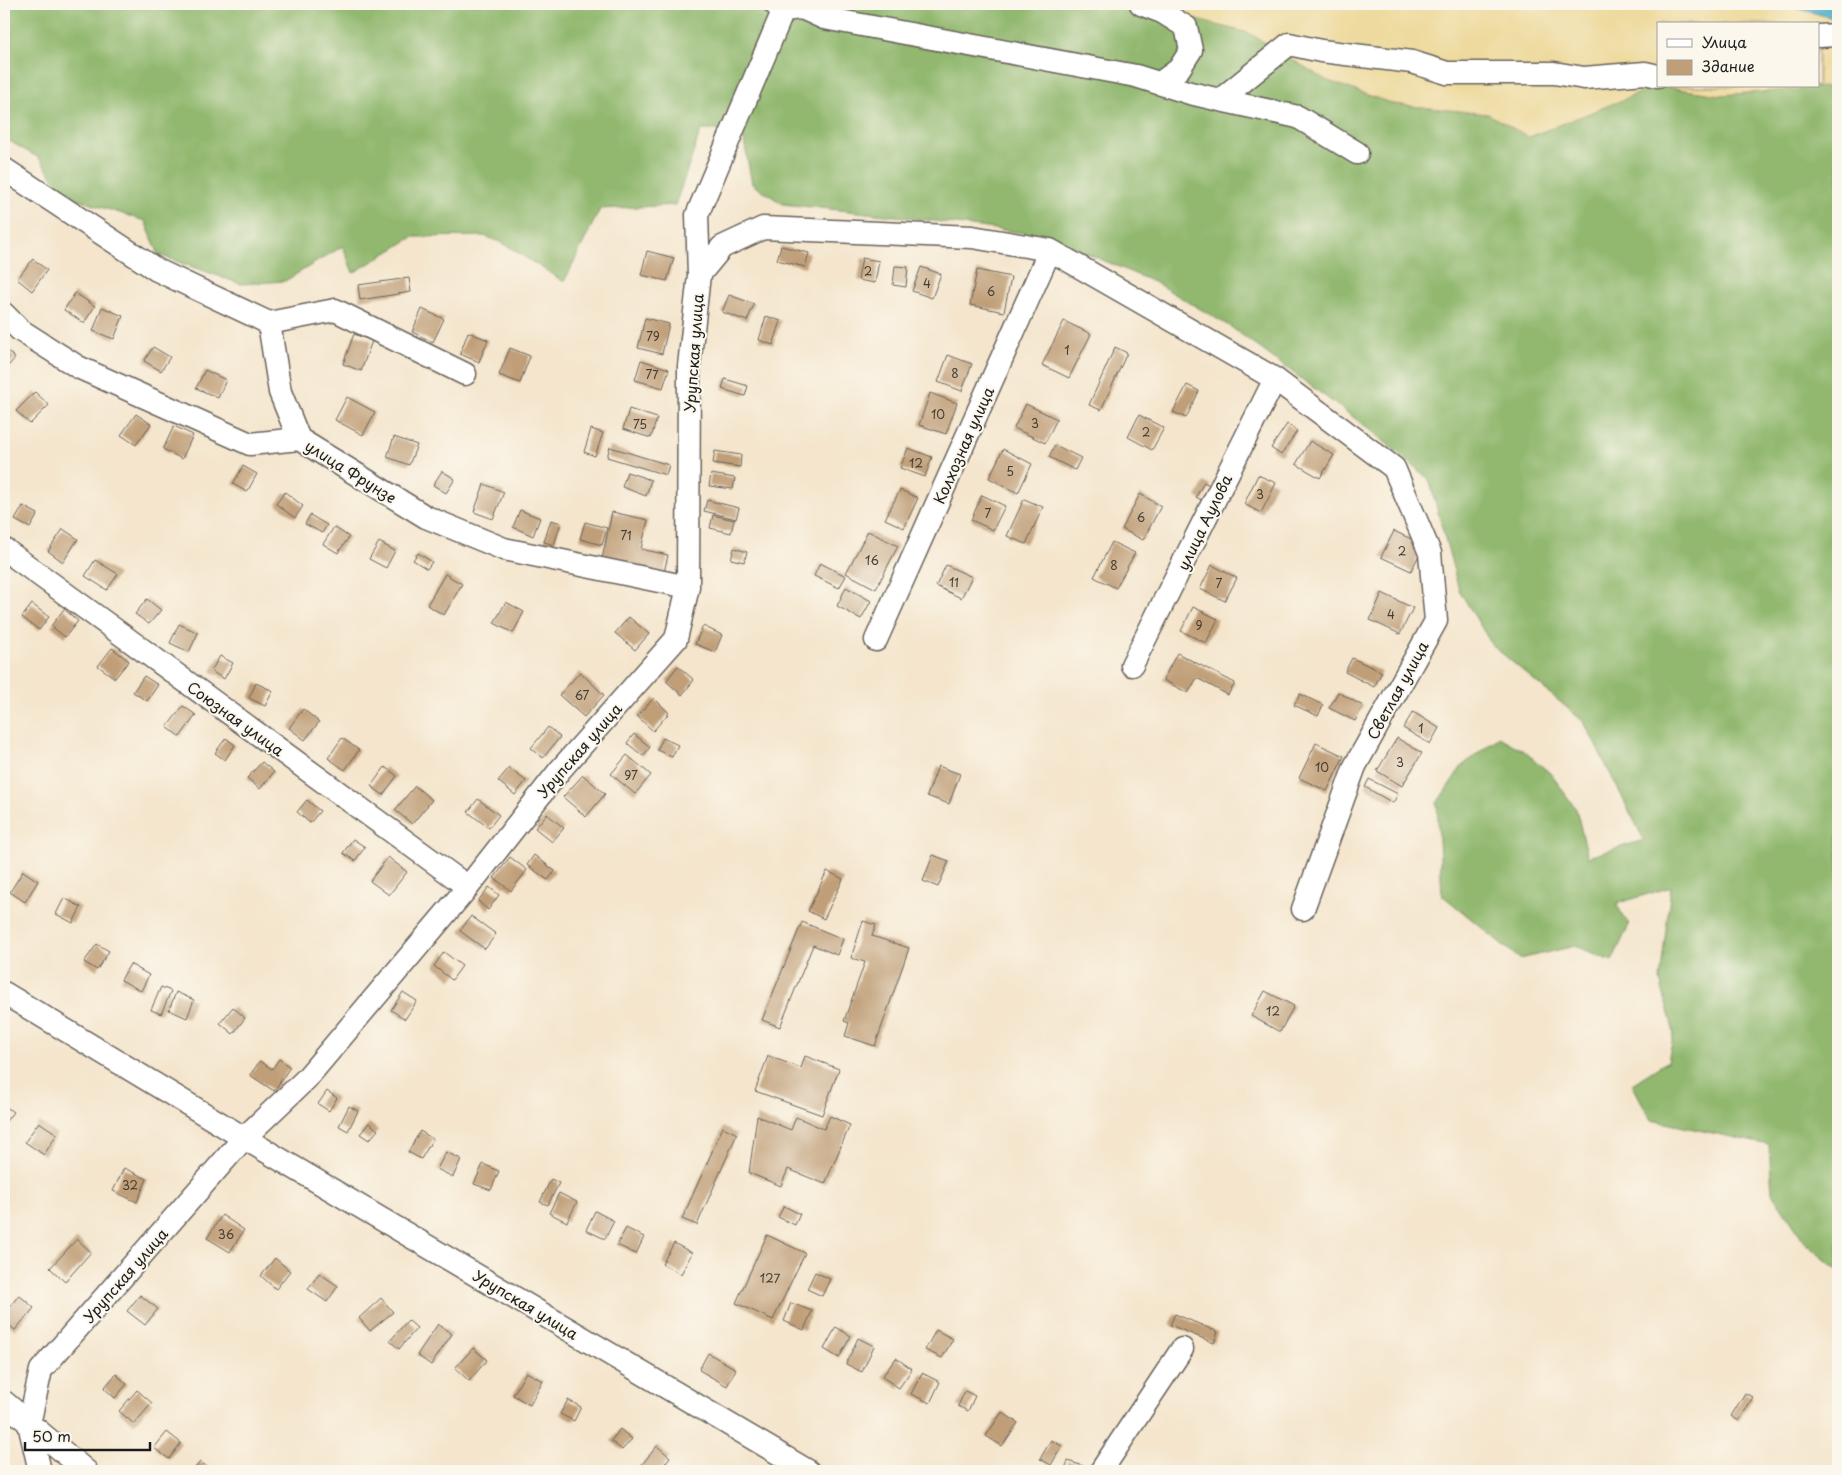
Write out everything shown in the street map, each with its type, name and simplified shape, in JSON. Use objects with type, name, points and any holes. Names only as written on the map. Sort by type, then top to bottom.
[{"type":"street","points":[[1141,4],[1162,12],[1186,27],[1191,50],[1179,69],[1160,83]]},
{"type":"street","points":[[781,6],[802,8],[824,18],[1136,76],[1190,93],[1298,117],[1357,153]]},
{"type":"street","name":"Урупская улица","points":[[29,1424],[42,1370],[244,1138],[306,1080],[468,887],[560,770],[676,639],[688,588],[690,366],[699,275],[697,215],[781,6]]},
{"type":"street","points":[[1820,36],[1838,35]]},
{"type":"street","points":[[1220,100],[1289,44],[1321,51],[1412,62],[1447,73],[1554,73],[1584,78],[1645,73],[1657,76]]},
{"type":"street","points":[[4,169],[157,270],[269,323],[335,310],[465,374]]},
{"type":"street","points":[[699,275],[722,248],[763,228],[972,237],[1050,250],[1275,379]]},
{"type":"street","name":"Колхозная улица","points":[[876,640],[1050,250]]},
{"type":"street","name":"улица Фрунзе","points":[[4,314],[20,330],[78,367],[250,444],[299,439],[426,517],[504,549],[688,588]]},
{"type":"street","points":[[269,323],[280,392],[299,439]]},
{"type":"street","name":"Светлая улица","points":[[1275,379],[1394,468],[1430,553],[1436,621],[1354,766],[1303,909]]},
{"type":"street","name":"улица Аулова","points":[[1132,665],[1275,379]]},
{"type":"street","name":"Союзная улица","points":[[4,549],[468,887]]},
{"type":"street","name":"Урупская улица","points":[[4,993],[244,1138],[808,1471]]},
{"type":"street","points":[[1101,1471],[1182,1349]]},
{"type":"street","points":[[4,1402],[86,1471]]},
{"type":"street","points":[[29,1424],[40,1471]]},
{"type":"green space","points":[[4,4],[1170,4],[1186,17],[1249,33],[1326,80],[1393,104],[1488,114],[1531,137],[1588,112],[1657,86],[1657,88],[1671,88],[1721,95],[1838,86],[1838,1270],[1806,1244],[1772,1193],[1769,1145],[1651,1120],[1632,1084],[1668,1061],[1674,1033],[1660,980],[1671,887],[1616,904],[1629,925],[1612,961],[1575,946],[1520,959],[1442,895],[1437,803],[1462,766],[1499,737],[1524,751],[1551,774],[1576,809],[1588,857],[1644,840],[1584,722],[1492,645],[1459,590],[1429,479],[1368,428],[1231,327],[1156,283],[1047,236],[904,217],[783,204],[752,184],[742,130],[701,130],[675,205],[600,209],[564,282],[503,243],[484,236],[413,237],[353,273],[343,246],[285,281],[241,284],[159,255],[145,221],[66,196],[39,158],[4,138]]},
{"type":"sand","points":[[1170,4],[1781,4],[1838,19],[1838,86],[1820,87],[1820,22],[1657,22],[1657,86],[1529,137],[1488,114],[1393,104],[1326,80],[1249,33],[1185,17]]},
{"type":"sand","points":[[1671,88],[1812,88],[1721,95]]},
{"type":"water","points":[[1781,4],[1838,4],[1838,19],[1833,18]]},
{"type":"building","points":[[781,246],[809,253],[805,267],[777,260]]},
{"type":"building","points":[[647,251],[674,258],[667,281],[641,275]]},
{"type":"building","points":[[862,258],[879,261],[875,283],[858,280]]},
{"type":"building","points":[[33,259],[47,270],[32,291],[17,279]]},
{"type":"building","points":[[895,266],[908,267],[906,287],[893,285]]},
{"type":"building","points":[[921,267],[941,274],[932,298],[912,291]]},
{"type":"building","points":[[977,270],[1011,277],[1004,312],[970,305]]},
{"type":"building","points":[[409,278],[411,292],[360,300],[358,285]]},
{"type":"building","points":[[75,293],[95,306],[84,323],[64,310]]},
{"type":"building","points":[[729,295],[754,304],[747,321],[722,312]]},
{"type":"building","points":[[102,307],[123,316],[114,339],[93,331]]},
{"type":"building","points":[[422,309],[444,319],[433,342],[412,332]]},
{"type":"building","points":[[766,316],[781,321],[773,345],[759,340]]},
{"type":"building","points":[[645,318],[669,324],[662,354],[638,348]]},
{"type":"building","points":[[1064,321],[1091,334],[1069,378],[1042,365]]},
{"type":"building","points":[[468,332],[488,340],[479,362],[460,354]]},
{"type":"building","points":[[354,334],[372,341],[361,371],[343,364]]},
{"type":"building","points":[[153,347],[170,357],[161,371],[144,361]]},
{"type":"building","points":[[1115,347],[1127,353],[1101,410],[1089,405]]},
{"type":"building","points":[[4,348],[15,358],[4,371]]},
{"type":"building","points":[[510,348],[530,356],[520,383],[499,375]]},
{"type":"building","points":[[948,355],[972,364],[962,391],[938,382]]},
{"type":"building","points":[[641,360],[669,369],[663,388],[635,380]]},
{"type":"building","points":[[205,370],[226,380],[218,398],[196,388]]},
{"type":"building","points":[[725,379],[748,386],[745,396],[722,389]]},
{"type":"building","points":[[1187,385],[1199,391],[1186,418],[1173,412]]},
{"type":"building","points":[[35,392],[49,405],[30,424],[16,411]]},
{"type":"building","points":[[930,393],[957,403],[946,434],[919,425]]},
{"type":"building","points":[[347,397],[375,412],[363,435],[335,420]]},
{"type":"building","points":[[1026,404],[1057,419],[1045,443],[1014,428]]},
{"type":"building","points":[[629,409],[657,418],[651,438],[623,429]]},
{"type":"building","points":[[136,414],[151,424],[136,445],[121,435]]},
{"type":"building","points":[[1139,415],[1164,428],[1152,450],[1128,437]]},
{"type":"building","points":[[1287,424],[1297,431],[1281,455],[1271,448]]},
{"type":"building","points":[[174,426],[193,435],[182,459],[163,449]]},
{"type":"building","points":[[591,429],[603,433],[595,456],[584,452]]},
{"type":"building","points":[[394,437],[417,445],[409,465],[387,457]]},
{"type":"building","points":[[1310,441],[1334,455],[1320,478],[1296,464]]},
{"type":"building","points":[[1055,445],[1081,458],[1075,470],[1049,457]]},
{"type":"building","points":[[610,447],[669,465],[666,475],[607,457]]},
{"type":"building","points":[[908,448],[932,457],[925,477],[900,468]]},
{"type":"building","points":[[1003,449],[1032,464],[1018,493],[989,478]]},
{"type":"building","points":[[715,451],[741,455],[740,467],[713,463]]},
{"type":"building","points":[[243,466],[257,474],[247,492],[233,484]]},
{"type":"building","points":[[442,471],[455,479],[446,493],[433,485]]},
{"type":"building","points":[[627,472],[651,480],[646,496],[622,487]]},
{"type":"building","points":[[711,474],[735,478],[733,489],[709,486]]},
{"type":"building","points":[[1258,475],[1276,483],[1261,513],[1244,504]]},
{"type":"building","points":[[1204,482],[1211,486],[1203,501],[1196,497]]},
{"type":"building","points":[[484,484],[504,492],[493,519],[474,512]]},
{"type":"building","points":[[900,490],[918,498],[904,528],[885,519]]},
{"type":"building","points":[[285,492],[303,506],[295,518],[276,504]]},
{"type":"building","points":[[1140,494],[1161,506],[1143,540],[1122,529]]},
{"type":"building","points":[[982,495],[1005,506],[993,530],[971,520]]},
{"type":"building","points":[[1024,499],[1043,507],[1026,544],[1007,536]]},
{"type":"building","points":[[707,500],[739,508],[736,519],[704,511]]},
{"type":"building","points":[[23,506],[38,514],[30,528],[15,520]]},
{"type":"building","points":[[520,510],[540,518],[533,536],[513,527]]},
{"type":"building","points":[[612,512],[648,520],[641,549],[668,555],[664,573],[602,559]]},
{"type":"building","points":[[310,515],[327,525],[322,533],[305,524]]},
{"type":"building","points":[[713,515],[734,520],[731,533],[710,528]]},
{"type":"building","points":[[551,520],[561,523],[554,545],[544,542]]},
{"type":"building","points":[[585,522],[607,528],[602,545],[580,539]]},
{"type":"building","points":[[334,527],[349,537],[338,553],[323,544]]},
{"type":"building","points":[[63,529],[78,539],[63,562],[48,551]]},
{"type":"building","points":[[868,531],[898,546],[876,589],[846,573]]},
{"type":"building","points":[[1394,531],[1424,545],[1411,571],[1381,557]]},
{"type":"building","points":[[379,542],[395,551],[386,568],[369,559]]},
{"type":"building","points":[[1112,542],[1135,553],[1116,588],[1094,577]]},
{"type":"building","points":[[734,548],[747,552],[744,562],[731,559]]},
{"type":"building","points":[[418,553],[432,562],[427,569],[413,560]]},
{"type":"building","points":[[95,560],[118,574],[107,590],[85,576]]},
{"type":"building","points":[[820,563],[846,576],[839,588],[814,576]]},
{"type":"building","points":[[946,565],[972,577],[961,598],[936,586]]},
{"type":"building","points":[[1212,565],[1237,578],[1225,601],[1200,589]]},
{"type":"building","points":[[445,574],[462,584],[444,615],[427,605]]},
{"type":"building","points":[[846,587],[871,601],[861,619],[837,606]]},
{"type":"building","points":[[1382,593],[1413,608],[1400,634],[1370,620]]},
{"type":"building","points":[[147,599],[161,610],[149,624],[135,614]]},
{"type":"building","points":[[506,602],[524,612],[513,633],[494,623]]},
{"type":"building","points":[[32,604],[49,617],[39,630],[22,617]]},
{"type":"building","points":[[1193,607],[1218,619],[1206,643],[1181,631]]},
{"type":"building","points":[[64,609],[78,621],[65,637],[51,626]]},
{"type":"building","points":[[629,617],[649,634],[635,650],[615,633]]},
{"type":"building","points":[[179,624],[198,633],[189,652],[170,643]]},
{"type":"building","points":[[703,626],[722,635],[715,652],[695,644]]},
{"type":"building","points":[[112,648],[129,661],[115,678],[98,666]]},
{"type":"building","points":[[1177,653],[1235,683],[1228,695],[1197,678],[1188,693],[1163,680]]},
{"type":"building","points":[[220,656],[233,663],[224,679],[211,671]]},
{"type":"building","points":[[1352,658],[1382,672],[1374,687],[1345,672]]},
{"type":"building","points":[[678,666],[694,680],[682,695],[666,681]]},
{"type":"building","points":[[580,672],[604,695],[584,717],[559,695]]},
{"type":"building","points":[[144,676],[158,685],[147,701],[133,692]]},
{"type":"building","points":[[256,683],[273,691],[265,706],[249,698]]},
{"type":"building","points":[[1338,692],[1363,706],[1355,721],[1329,708]]},
{"type":"building","points":[[1300,694],[1323,705],[1318,716],[1294,705]]},
{"type":"building","points":[[654,698],[669,713],[653,731],[637,716]]},
{"type":"building","points":[[183,706],[196,715],[180,737],[167,727]]},
{"type":"building","points":[[303,709],[319,722],[305,740],[289,728]]},
{"type":"building","points":[[1413,712],[1439,728],[1430,744],[1403,728]]},
{"type":"building","points":[[548,727],[560,737],[543,758],[531,748]]},
{"type":"building","points":[[634,734],[650,747],[643,756],[627,743]]},
{"type":"building","points":[[226,738],[235,745],[225,760],[215,753]]},
{"type":"building","points":[[342,738],[359,750],[345,770],[328,758]]},
{"type":"building","points":[[663,738],[678,745],[672,757],[657,750]]},
{"type":"building","points":[[1397,738],[1422,753],[1402,786],[1377,771]]},
{"type":"building","points":[[1316,743],[1344,756],[1327,791],[1299,778]]},
{"type":"building","points":[[627,755],[651,775],[635,794],[611,774]]},
{"type":"building","points":[[262,762],[274,772],[260,789],[247,778]]},
{"type":"building","points":[[938,766],[960,774],[949,804],[927,796]]},
{"type":"building","points":[[385,767],[397,776],[383,795],[371,786]]},
{"type":"building","points":[[509,768],[526,781],[515,795],[498,781]]},
{"type":"building","points":[[583,775],[605,794],[586,817],[563,797]]},
{"type":"building","points":[[1369,779],[1398,794],[1393,803],[1365,787]]},
{"type":"building","points":[[415,786],[432,800],[412,824],[395,810]]},
{"type":"building","points":[[478,799],[499,815],[489,828],[468,812]]},
{"type":"building","points":[[307,800],[320,811],[310,823],[297,812]]},
{"type":"building","points":[[547,814],[564,828],[552,842],[535,828]]},
{"type":"building","points":[[353,839],[365,847],[355,861],[343,853]]},
{"type":"building","points":[[534,855],[555,871],[548,880],[527,865]]},
{"type":"building","points":[[933,855],[949,861],[938,887],[923,881]]},
{"type":"building","points":[[388,857],[407,872],[389,895],[370,881]]},
{"type":"building","points":[[510,857],[527,870],[511,891],[494,878]]},
{"type":"building","points":[[23,871],[38,881],[25,902],[10,892]]},
{"type":"building","points":[[827,871],[843,879],[824,919],[808,911]]},
{"type":"building","points":[[489,887],[499,895],[488,910],[478,901]]},
{"type":"building","points":[[64,898],[81,907],[73,923],[56,914]]},
{"type":"building","points":[[471,916],[496,934],[485,949],[460,931]]},
{"type":"building","points":[[863,921],[876,925],[872,936],[909,948],[875,1046],[845,1036],[849,1023],[844,1021],[865,962],[851,958]]},
{"type":"building","points":[[802,922],[843,939],[837,955],[813,945],[780,1027],[762,1020]]},
{"type":"building","points":[[97,944],[109,951],[97,970],[84,962]]},
{"type":"building","points":[[444,952],[462,966],[452,980],[434,966]]},
{"type":"building","points":[[130,964],[149,975],[141,991],[121,980]]},
{"type":"building","points":[[161,987],[171,991],[161,1014],[151,1010]]},
{"type":"building","points":[[1265,991],[1294,1006],[1280,1032],[1251,1016]]},
{"type":"building","points":[[176,992],[194,1000],[187,1018],[169,1010]]},
{"type":"building","points":[[403,992],[417,1001],[405,1019],[391,1010]]},
{"type":"building","points":[[233,1007],[245,1018],[233,1034],[220,1023]]},
{"type":"building","points":[[768,1056],[801,1068],[805,1056],[839,1069],[822,1115],[755,1091]]},
{"type":"building","points":[[279,1059],[290,1067],[274,1091],[250,1075],[260,1061],[272,1069]]},
{"type":"building","points":[[327,1091],[337,1098],[329,1111],[318,1104]]},
{"type":"building","points":[[4,1105],[13,1112],[4,1124]]},
{"type":"building","points":[[349,1106],[358,1111],[348,1131],[339,1126]]},
{"type":"building","points":[[757,1116],[791,1130],[796,1117],[824,1129],[830,1116],[850,1125],[825,1184],[788,1169],[781,1186],[749,1173]]},
{"type":"building","points":[[39,1122],[57,1134],[44,1155],[25,1142]]},
{"type":"building","points":[[369,1123],[378,1130],[369,1140],[360,1134]]},
{"type":"building","points":[[723,1127],[737,1134],[697,1225],[682,1219]]},
{"type":"building","points":[[420,1131],[433,1139],[421,1159],[408,1152]]},
{"type":"building","points":[[446,1152],[461,1159],[453,1177],[437,1169]]},
{"type":"building","points":[[483,1164],[499,1171],[491,1190],[474,1184]]},
{"type":"building","points":[[124,1168],[147,1179],[137,1202],[113,1191]]},
{"type":"building","points":[[551,1179],[559,1183],[548,1205],[540,1202]]},
{"type":"building","points":[[559,1193],[577,1202],[567,1222],[549,1213]]},
{"type":"building","points":[[784,1206],[800,1214],[795,1225],[778,1217]]},
{"type":"building","points":[[595,1211],[614,1221],[605,1239],[586,1230]]},
{"type":"building","points":[[222,1215],[244,1230],[230,1252],[207,1238]]},
{"type":"building","points":[[626,1228],[644,1237],[636,1254],[617,1245]]},
{"type":"building","points":[[767,1235],[805,1253],[773,1320],[736,1303]]},
{"type":"building","points":[[77,1239],[91,1252],[65,1282],[50,1268]]},
{"type":"building","points":[[674,1243],[692,1253],[681,1274],[662,1264]]},
{"type":"building","points":[[275,1258],[290,1271],[276,1289],[261,1276]]},
{"type":"building","points":[[815,1272],[830,1279],[822,1296],[807,1289]]},
{"type":"building","points":[[319,1273],[338,1286],[327,1302],[308,1289]]},
{"type":"building","points":[[19,1295],[34,1308],[15,1330],[4,1321],[4,1314]]},
{"type":"building","points":[[140,1295],[158,1309],[145,1325],[127,1311]]},
{"type":"building","points":[[381,1298],[393,1312],[370,1331],[359,1318]]},
{"type":"building","points":[[791,1303],[812,1311],[804,1330],[784,1321]]},
{"type":"building","points":[[1175,1314],[1218,1332],[1214,1343],[1170,1325]]},
{"type":"building","points":[[408,1320],[417,1328],[399,1349],[390,1341]]},
{"type":"building","points":[[438,1324],[452,1334],[431,1365],[417,1355]]},
{"type":"building","points":[[836,1327],[851,1336],[839,1358],[824,1349]]},
{"type":"building","points":[[936,1330],[953,1339],[942,1358],[925,1350]]},
{"type":"building","points":[[858,1338],[874,1346],[862,1372],[846,1364]]},
{"type":"building","points":[[473,1348],[487,1360],[469,1381],[455,1368]]},
{"type":"building","points":[[708,1353],[736,1369],[727,1386],[699,1370]]},
{"type":"building","points":[[896,1358],[912,1369],[899,1388],[882,1377]]},
{"type":"building","points":[[526,1372],[543,1381],[530,1405],[513,1395]]},
{"type":"building","points":[[922,1373],[940,1382],[930,1403],[911,1394]]},
{"type":"building","points":[[116,1374],[127,1384],[115,1398],[104,1388]]},
{"type":"building","points":[[137,1390],[152,1403],[134,1424],[119,1411]]},
{"type":"building","points":[[965,1391],[975,1396],[968,1411],[958,1406]]},
{"type":"building","points":[[1745,1393],[1753,1397],[1739,1421],[1731,1416]]},
{"type":"building","points":[[568,1400],[581,1407],[574,1421],[560,1414]]},
{"type":"building","points":[[1002,1412],[1018,1423],[1002,1446],[986,1436]]},
{"type":"building","points":[[620,1429],[632,1439],[622,1450],[611,1441]]},
{"type":"building","points":[[167,1432],[181,1443],[169,1459],[154,1448]]},
{"type":"building","points":[[1051,1440],[1062,1446],[1051,1465],[1040,1459]]},
{"type":"building","points":[[657,1446],[670,1457],[659,1471],[642,1471],[639,1468]]},
{"type":"building","points":[[1068,1461],[1086,1467],[1084,1471],[1064,1471]]},
{"type":"building","points":[[200,1462],[212,1471],[193,1471]]}]
